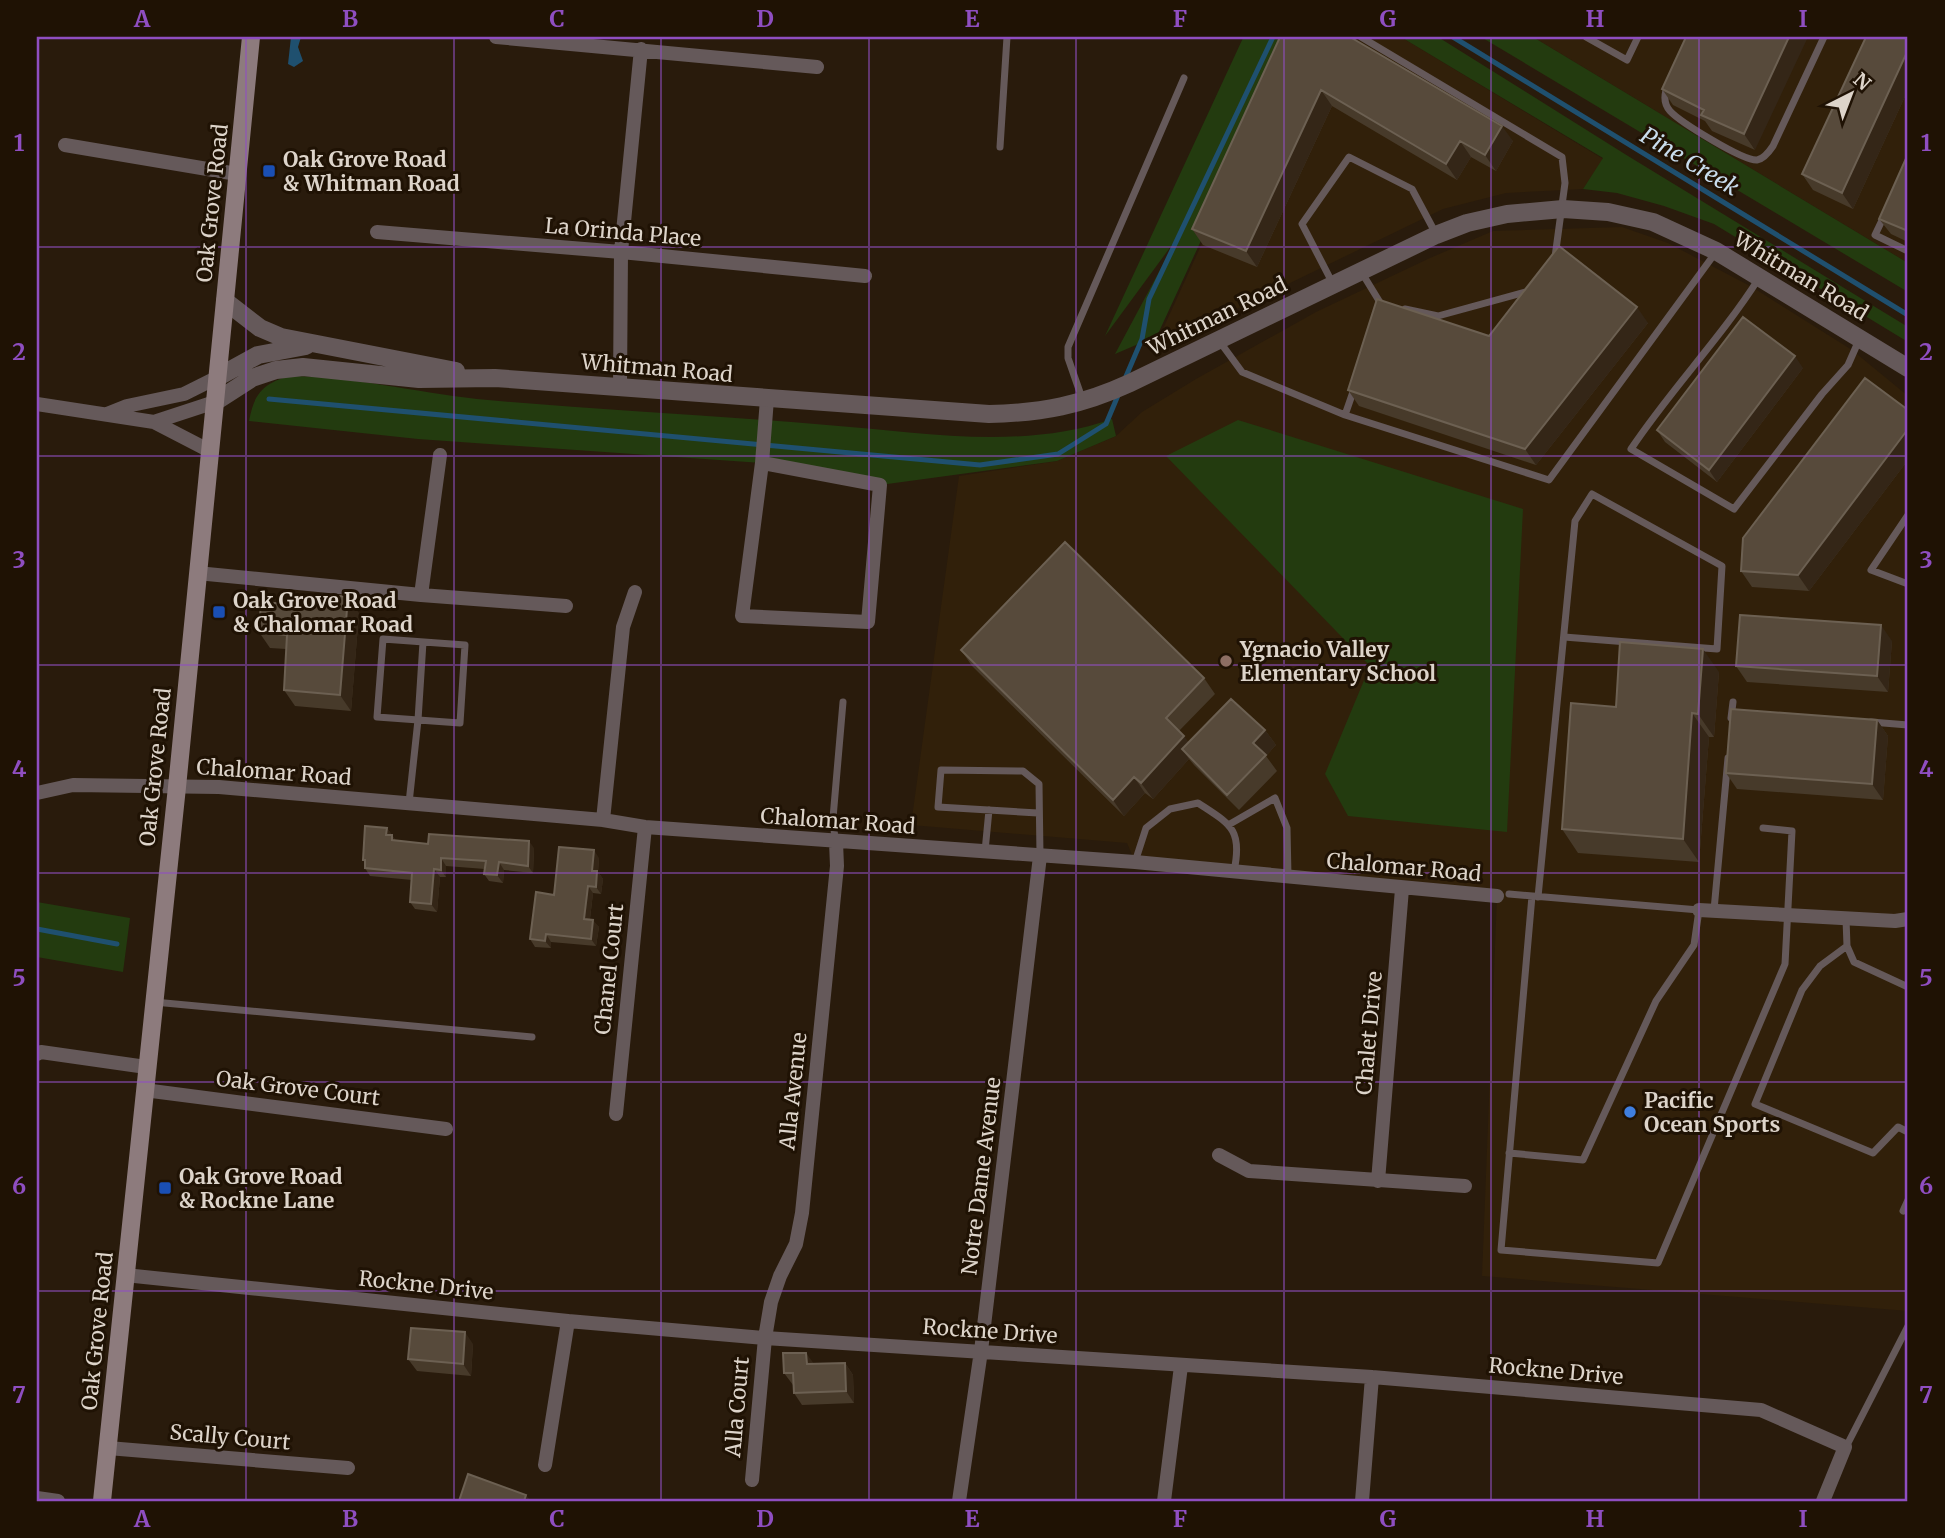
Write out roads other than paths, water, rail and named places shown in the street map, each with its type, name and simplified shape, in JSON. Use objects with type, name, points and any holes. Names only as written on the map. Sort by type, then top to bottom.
[{"type":"main road","name":"Oak Grove Road","points":[[102,1501],[177,787],[251,37]]},
{"type":"street","points":[[496,37],[817,67]]},
{"type":"street","points":[[620,387],[621,252],[641,49]]},
{"type":"street","points":[[65,145],[237,174]]},
{"type":"street","name":"Whitman Road","points":[[154,422],[215,402],[252,378],[276,370],[303,367],[419,379],[495,378],[989,414],[1054,409],[1109,393],[1436,235],[1467,223],[1507,214],[1563,209],[1608,212],[1653,222],[1716,251],[1908,368]]},
{"type":"street","name":"La Orinda Place","points":[[377,232],[865,276]]},
{"type":"street","name":"Whitman Road","points":[[225,301],[260,328],[281,337],[495,378]]},
{"type":"street","name":"Whitman Road","points":[[107,414],[127,406],[184,394],[258,355],[313,344]]},
{"type":"street","points":[[762,463],[880,485],[868,622],[742,616],[762,463],[767,399]]},
{"type":"street","name":"Whitman Road","points":[[37,404],[154,422],[211,451]]},
{"type":"street","points":[[421,595],[440,455]]},
{"type":"street","points":[[197,573],[566,606]]},
{"type":"street","points":[[603,820],[623,626],[635,592]]},
{"type":"street","name":"Chalomar Road","points":[[37,793],[73,785],[219,787],[603,820],[645,827],[1135,862],[1402,889],[1503,895]]},
{"type":"street","name":"Chanel Court","points":[[616,1114],[645,827]]},
{"type":"street","name":"Alla Avenue","points":[[765,1338],[771,1302],[796,1244],[802,1213],[837,866],[835,842]]},
{"type":"street","name":"Notre Dame Avenue","points":[[960,1501],[981,1351],[1040,856]]},
{"type":"street","name":"Chalet Drive","points":[[1378,1181],[1402,889]]},
{"type":"street","points":[[1707,911],[1895,921],[1908,919]]},
{"type":"street","points":[[37,1054],[41,1052],[146,1067]]},
{"type":"street","name":"Oak Grove Court","points":[[144,1090],[446,1129]]},
{"type":"street","points":[[1219,1155],[1249,1171],[1465,1186]]},
{"type":"street","name":"Rockne Drive","points":[[125,1275],[568,1321],[765,1338],[1372,1377],[1761,1410],[1846,1447]]},
{"type":"street","points":[[545,1465],[568,1321]]},
{"type":"street","name":"Alla Court","points":[[752,1480],[765,1338]]},
{"type":"street","points":[[1164,1501],[1181,1366]]},
{"type":"street","points":[[1362,1501],[1372,1377]]},
{"type":"street","points":[[1823,1501],[1846,1447]]},
{"type":"street","name":"Scally Court","points":[[108,1448],[348,1468]]},
{"type":"street","points":[[37,1497],[58,1501]]},
{"type":"lane","points":[[1000,147],[1007,37]]},
{"type":"lane","points":[[1361,37],[1562,157],[1566,183],[1555,259],[1551,269]]},
{"type":"lane","points":[[1586,37],[1627,60],[1638,37]]},
{"type":"lane","points":[[1670,82],[1665,93],[1669,110],[1711,139],[1756,160],[1765,157],[1773,146],[1824,37]]},
{"type":"lane","points":[[1083,402],[1068,358],[1068,347],[1184,78]]},
{"type":"lane","points":[[1334,285],[1302,224],[1349,157],[1412,189],[1436,235]]},
{"type":"lane","points":[[1892,200],[1875,235],[1908,251]]},
{"type":"lane","points":[[1219,341],[1242,372],[1345,415],[1549,480],[1716,251]]},
{"type":"lane","points":[[1361,272],[1381,304],[1438,316],[1543,288]]},
{"type":"lane","points":[[1759,278],[1742,304],[1658,408],[1631,449],[1734,509],[1822,394],[1848,365],[1860,339]]},
{"type":"lane","points":[[1377,316],[1381,304]]},
{"type":"lane","points":[[1345,415],[1357,378]]},
{"type":"lane","points":[[1564,637],[1717,649],[1722,566],[1592,495],[1575,521],[1501,1250],[1658,1263],[1785,964],[1792,831],[1763,828]]},
{"type":"lane","points":[[1908,515],[1871,570],[1908,584]]},
{"type":"lane","points":[[383,639],[466,645],[460,723],[418,720],[377,717],[383,639]]},
{"type":"lane","points":[[408,803],[418,720],[423,642]]},
{"type":"lane","points":[[835,842],[832,818],[844,702]]},
{"type":"lane","points":[[1730,728],[1733,702]]},
{"type":"lane","points":[[1867,722],[1908,725]]},
{"type":"lane","points":[[1509,1153],[1583,1160],[1656,1001],[1694,945],[1707,911],[1728,755]]},
{"type":"lane","points":[[1038,813],[938,807],[941,770],[1023,771],[1039,784],[1040,856]]},
{"type":"lane","points":[[1230,824],[1275,798],[1286,828],[1288,876]]},
{"type":"lane","points":[[1135,862],[1146,828],[1170,809],[1198,803],[1230,824],[1238,851],[1234,871]]},
{"type":"lane","points":[[985,852],[989,810]]},
{"type":"lane","points":[[1503,895],[1707,911]]},
{"type":"lane","points":[[1846,919],[1847,946],[1854,962],[1908,987]]},
{"type":"lane","points":[[1847,946],[1820,966],[1802,990],[1755,1104],[1873,1153],[1898,1127],[1908,1132]]},
{"type":"lane","points":[[153,1002],[532,1037]]},
{"type":"lane","points":[[1903,1211],[1908,1200]]},
{"type":"lane","points":[[1846,1447],[1908,1326]]},
{"type":"water","points":[[291,37],[301,37],[298,47],[303,61],[294,67],[288,64]]},
{"type":"waterway","points":[[1124,381],[1142,339],[1149,299],[1273,37]]},
{"type":"waterway","name":"Pine Creek","points":[[1453,37],[1908,315]]},
{"type":"waterway","points":[[269,399],[980,465],[1058,454],[1106,424],[1119,393]]},
{"type":"waterway","points":[[37,929],[117,944]]},
{"type":"place","name":"Oak Grove Road & Whitman Road","points":[[269,171]]},
{"type":"place","name":"Oak Grove Road & Chalomar Road","points":[[219,612]]},
{"type":"place","name":"Ygnacio Valley Elementary School","points":[[1226,661]]},
{"type":"place","name":"Pacific Ocean Sports","points":[[1630,1112]]},
{"type":"place","name":"Oak Grove Road & Rockne Lane","points":[[165,1188]]}]
